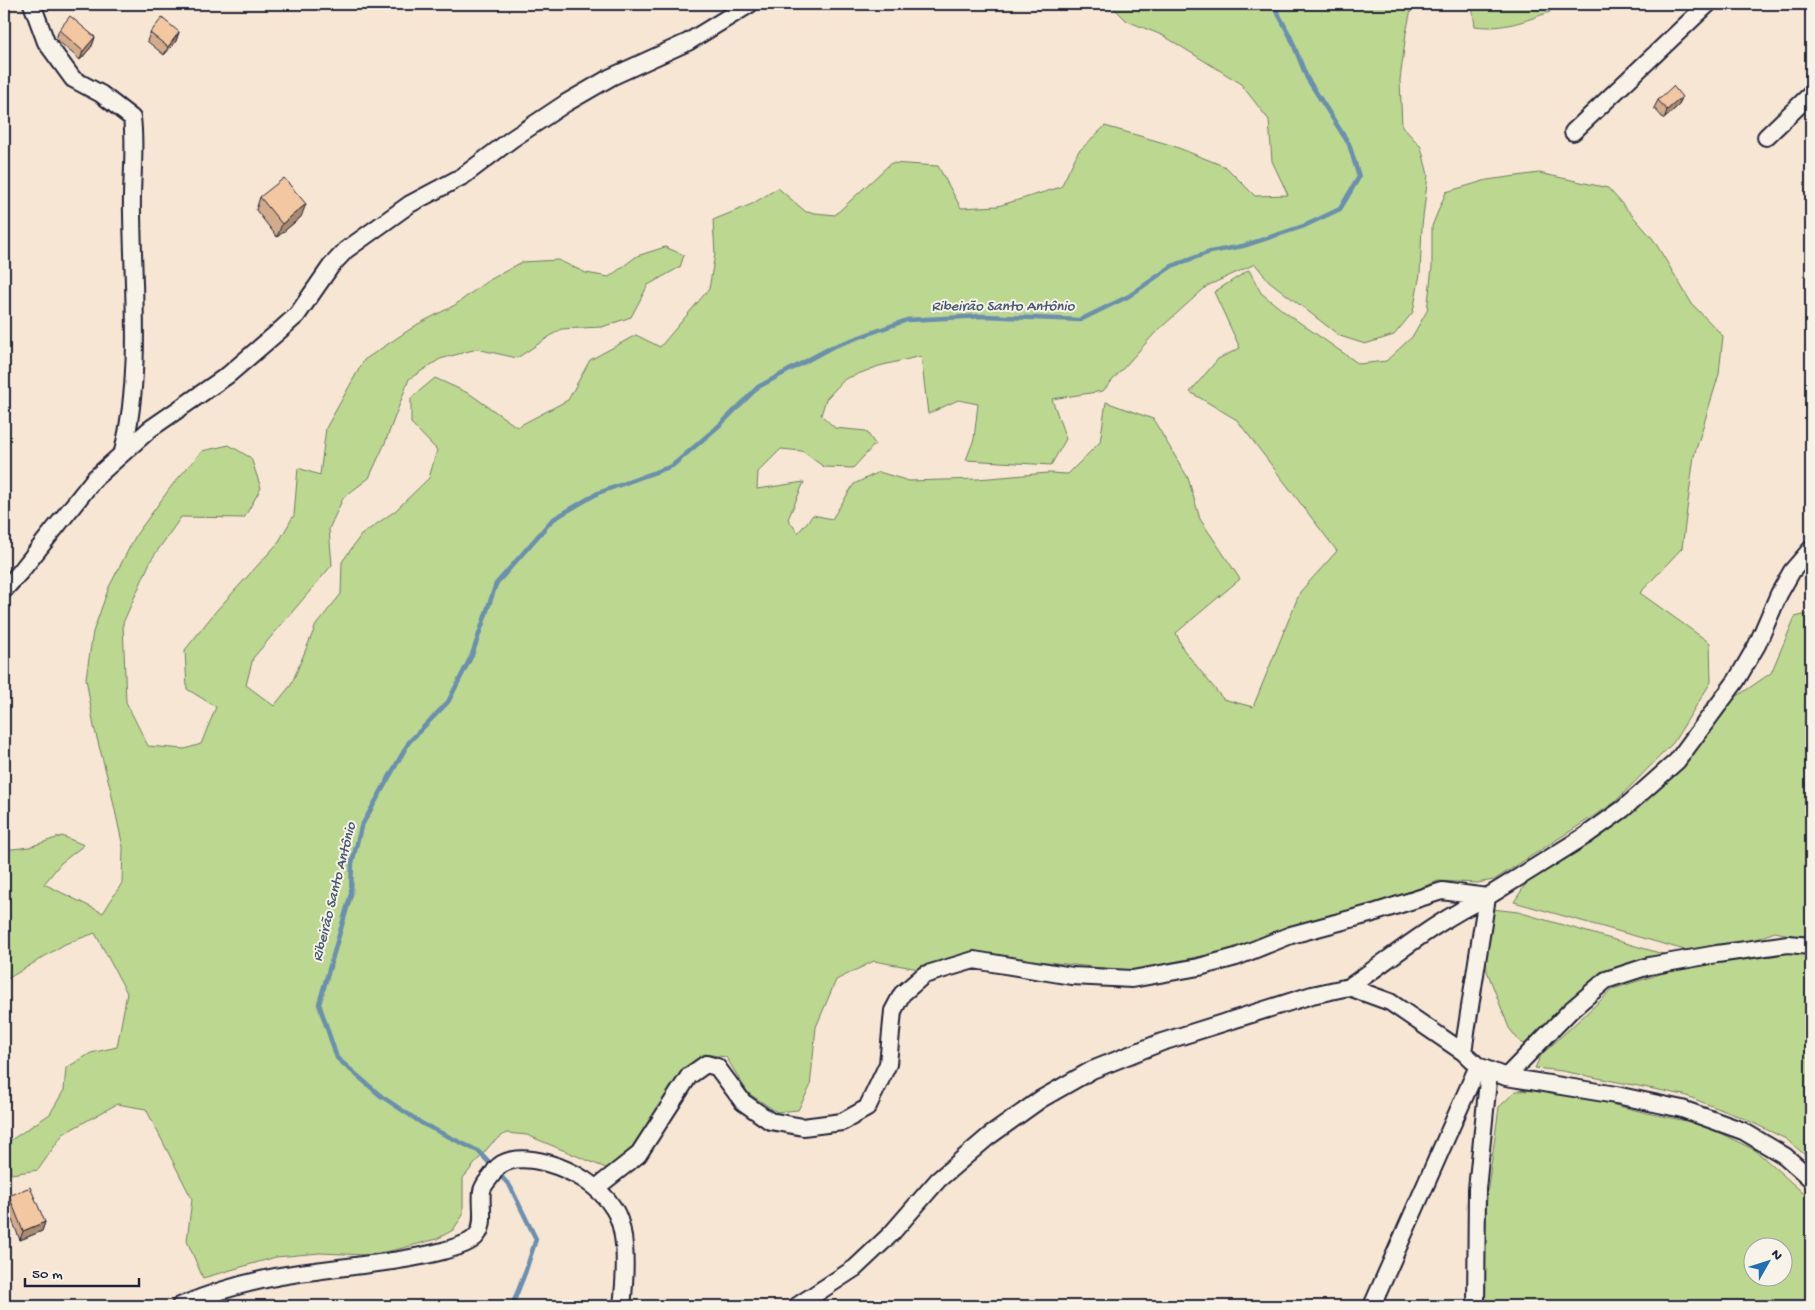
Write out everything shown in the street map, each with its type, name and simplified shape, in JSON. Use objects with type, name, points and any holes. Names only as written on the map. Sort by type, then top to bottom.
[{"type":"street","points":[[32,4],[46,42],[73,79],[101,94],[132,118],[135,139],[132,205],[135,365],[130,424],[123,452]]},
{"type":"street","points":[[4,590],[95,478],[150,429],[247,360],[297,315],[331,266],[346,250],[410,204],[463,176],[512,139],[589,90],[611,77],[688,42],[750,4]]},
{"type":"street","points":[[1573,132],[1708,4]]},
{"type":"street","points":[[1766,137],[1811,94]]},
{"type":"street","points":[[797,1306],[855,1268],[892,1234],[938,1180],[988,1137],[1041,1100],[1092,1070],[1162,1042],[1312,995],[1349,987],[1442,922],[1585,836],[1623,809],[1677,761],[1736,681],[1757,645],[1779,594],[1792,571],[1811,549]]},
{"type":"street","points":[[596,1188],[638,1155],[689,1076],[706,1064],[717,1067],[743,1102],[770,1121],[803,1127],[842,1122],[867,1108],[888,1064],[894,1011],[902,994],[924,975],[974,960],[1072,976],[1132,979],[1236,958],[1291,935],[1373,913],[1442,891],[1486,897]]},
{"type":"street","points":[[1463,1052],[1486,897]]},
{"type":"street","points":[[1506,1077],[1571,1010],[1606,980],[1650,966],[1717,954],[1788,944],[1811,946]]},
{"type":"street","points":[[1349,987],[1390,1002],[1484,1068],[1506,1077],[1616,1095],[1682,1109],[1743,1131],[1785,1156],[1811,1179]]},
{"type":"street","points":[[1372,1306],[1484,1068]]},
{"type":"street","points":[[1476,1306],[1477,1189],[1484,1068]]},
{"type":"street","points":[[180,1306],[210,1294],[259,1280],[314,1271],[388,1263],[443,1251],[469,1241],[477,1235],[481,1222],[482,1189],[499,1166],[516,1160],[534,1160],[563,1168],[596,1188],[615,1210],[622,1232],[625,1274],[622,1306]]},
{"type":"green space","points":[[1110,4],[1414,4],[1412,5],[1406,33],[1400,80],[1402,126],[1421,147],[1428,175],[1422,226],[1420,274],[1413,312],[1394,335],[1365,344],[1340,336],[1269,281],[1255,264],[1207,286],[1154,334],[1103,391],[1052,399],[1066,439],[1051,465],[966,460],[974,439],[978,404],[958,400],[928,414],[921,356],[879,366],[845,379],[826,399],[821,415],[835,428],[866,431],[875,444],[853,468],[824,467],[802,451],[781,449],[758,472],[757,489],[804,482],[788,519],[798,533],[813,515],[832,519],[854,484],[879,472],[909,481],[978,479],[1048,473],[1068,474],[1100,442],[1106,402],[1153,419],[1188,478],[1200,519],[1240,579],[1176,633],[1183,649],[1223,699],[1253,707],[1300,592],[1337,551],[1237,420],[1190,392],[1218,359],[1240,348],[1214,292],[1249,270],[1261,293],[1286,313],[1359,364],[1386,361],[1412,337],[1427,311],[1432,267],[1432,226],[1446,192],[1487,180],[1539,173],[1608,188],[1653,239],[1692,304],[1723,336],[1719,374],[1694,456],[1682,548],[1640,593],[1710,643],[1711,682],[1673,743],[1614,803],[1494,880],[1477,883],[1438,881],[1366,908],[1290,927],[1226,951],[1130,971],[973,954],[919,969],[874,961],[836,980],[816,1027],[810,1087],[798,1110],[777,1112],[748,1093],[726,1057],[705,1054],[683,1071],[664,1103],[631,1148],[608,1169],[527,1135],[506,1133],[492,1143],[463,1178],[463,1215],[453,1230],[437,1239],[395,1250],[367,1255],[320,1253],[276,1257],[203,1278],[187,1241],[192,1199],[146,1109],[117,1104],[63,1134],[38,1170],[11,1174],[8,1142],[50,1114],[64,1090],[66,1068],[91,1053],[117,1047],[127,993],[95,933],[65,944],[4,981],[4,850],[29,847],[62,836],[84,845],[61,863],[44,884],[103,913],[122,883],[123,847],[94,727],[86,678],[93,632],[109,587],[136,535],[173,484],[202,451],[229,445],[251,458],[261,488],[244,518],[181,517],[151,560],[123,623],[126,702],[148,746],[185,749],[201,744],[216,707],[187,689],[185,650],[216,611],[278,543],[294,515],[298,468],[320,475],[326,428],[364,360],[418,324],[455,305],[486,282],[522,262],[558,260],[586,273],[609,277],[637,256],[665,247],[684,255],[680,267],[648,285],[631,317],[602,327],[561,329],[517,358],[477,349],[440,359],[409,379],[385,443],[369,478],[343,498],[329,529],[332,565],[253,658],[246,685],[274,706],[291,685],[316,625],[341,594],[342,562],[361,535],[395,511],[429,478],[437,450],[411,423],[411,398],[435,378],[470,394],[517,427],[568,400],[590,360],[636,335],[660,347],[709,289],[715,254],[713,220],[752,204],[778,188],[806,212],[835,215],[891,163],[938,166],[961,208],[998,206],[1061,187],[1078,152],[1105,126],[1171,145],[1226,167],[1255,196],[1288,195],[1272,161],[1269,120],[1240,83],[1164,36],[1127,21]]},
{"type":"green space","points":[[1470,4],[1546,4],[1550,12],[1504,26],[1475,26],[1472,6]]},
{"type":"green space","points":[[1811,613],[1811,936],[1794,936],[1775,932],[1737,946],[1685,950],[1514,902],[1529,879],[1621,821],[1668,780],[1696,749],[1733,699],[1771,673],[1795,617]]},
{"type":"green space","points":[[1492,909],[1518,912],[1670,956],[1628,967],[1532,1047],[1520,1042],[1509,1028],[1487,971],[1484,932]]},
{"type":"green space","points":[[1791,953],[1811,954],[1811,1160],[1786,1139],[1745,1119],[1684,1095],[1562,1071],[1535,1068],[1541,1055],[1613,989],[1676,969]]},
{"type":"green space","points":[[1554,1090],[1701,1124],[1755,1150],[1811,1200],[1811,1306],[1482,1306],[1487,1195],[1499,1107],[1516,1091]]},
{"type":"building","points":[[70,16],[95,37],[83,51],[59,30]]},
{"type":"building","points":[[162,18],[179,32],[168,47],[150,33]]},
{"type":"building","points":[[1673,86],[1682,97],[1667,110],[1658,100]]},
{"type":"building","points":[[284,178],[306,204],[282,224],[260,197]]},
{"type":"building","points":[[30,1187],[45,1222],[23,1231],[9,1196]]},
{"type":"waterway","name":"Ribeirão Santo Antônio","points":[[493,1167],[478,1151],[423,1124],[381,1096],[337,1058],[319,1004],[351,894],[352,863],[361,827],[409,742],[448,702],[472,655],[496,584],[552,520],[598,493],[672,466],[721,424],[758,387],[832,347],[907,320],[984,316],[1080,320],[1129,296],[1172,266],[1210,252],[1243,246],[1304,226],[1340,209],[1359,177],[1349,144],[1307,78],[1290,36],[1273,4]]},
{"type":"waterway","name":"Ribeirão Santo Antônio","points":[[498,1173],[510,1186],[536,1239],[512,1306]]}]
